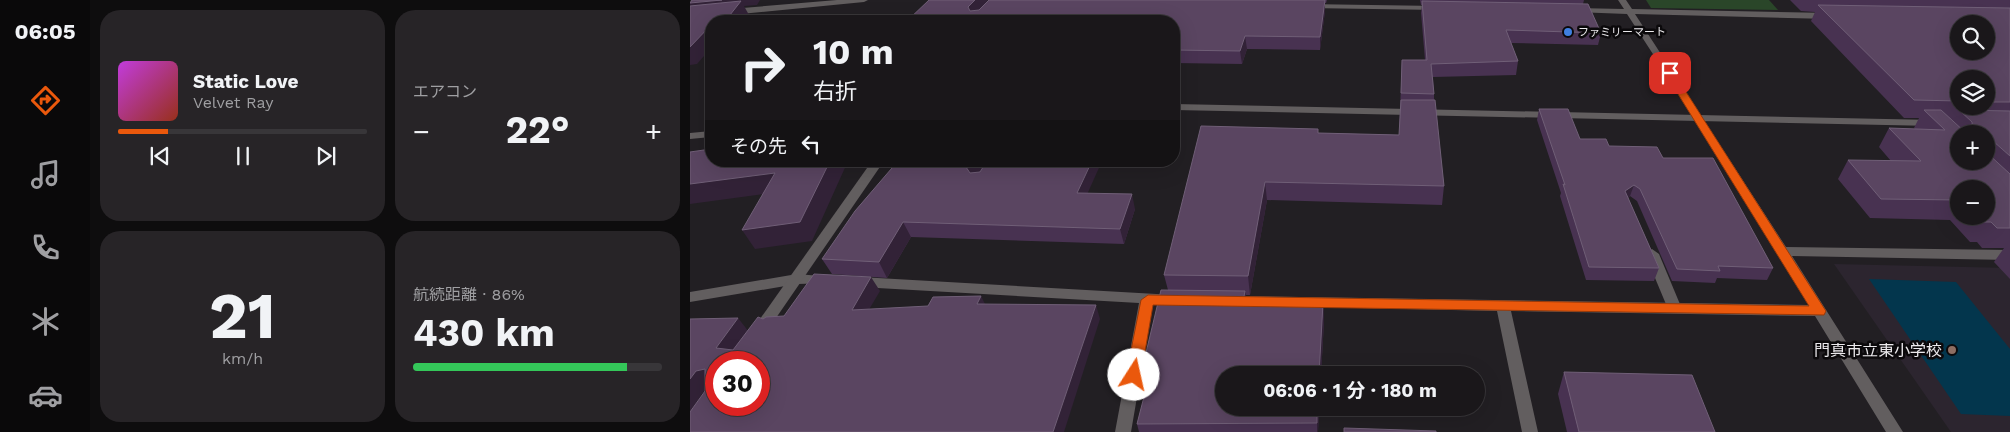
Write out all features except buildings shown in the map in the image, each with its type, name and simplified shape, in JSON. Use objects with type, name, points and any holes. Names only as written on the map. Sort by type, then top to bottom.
[{"type":"street","points":[[770,8],[782,0]]},
{"type":"street","points":[[717,13],[864,0]]},
{"type":"street","points":[[1622,0],[1700,119],[1780,251],[1896,432]]},
{"type":"street","points":[[1570,10],[1839,16],[1827,5]]},
{"type":"street","points":[[1303,6],[1451,8]]},
{"type":"street","points":[[1180,107],[1938,126]]},
{"type":"street","points":[[690,136],[705,135]]},
{"type":"street","points":[[753,340],[874,167]]},
{"type":"street","points":[[1645,238],[1675,309]]},
{"type":"street","points":[[1780,251],[2010,255]]},
{"type":"street","points":[[690,297],[797,279],[1148,300],[1187,300]]},
{"type":"street","points":[[1123,432],[1148,300]]},
{"type":"street","points":[[1216,301],[1819,311]]},
{"type":"street","points":[[1503,306],[1530,432]]},
{"type":"shaded area","name":"門真市立東小学校","points":[[1834,264],[2010,268],[2010,432],[1951,432]]},
{"type":"green space","points":[[1646,0],[1769,0],[1778,10],[1651,8]]},
{"type":"water","points":[[1869,279],[1956,282],[2010,349],[2010,416],[1961,414]]},
{"type":"place","name":"ファミリーマート","points":[[1568,32]]},
{"type":"place","name":"門真市立東小学校","points":[[1952,350]]},
{"type":"route","points":[[1134,375],[1148,300],[1819,311],[1670,73]]}]
